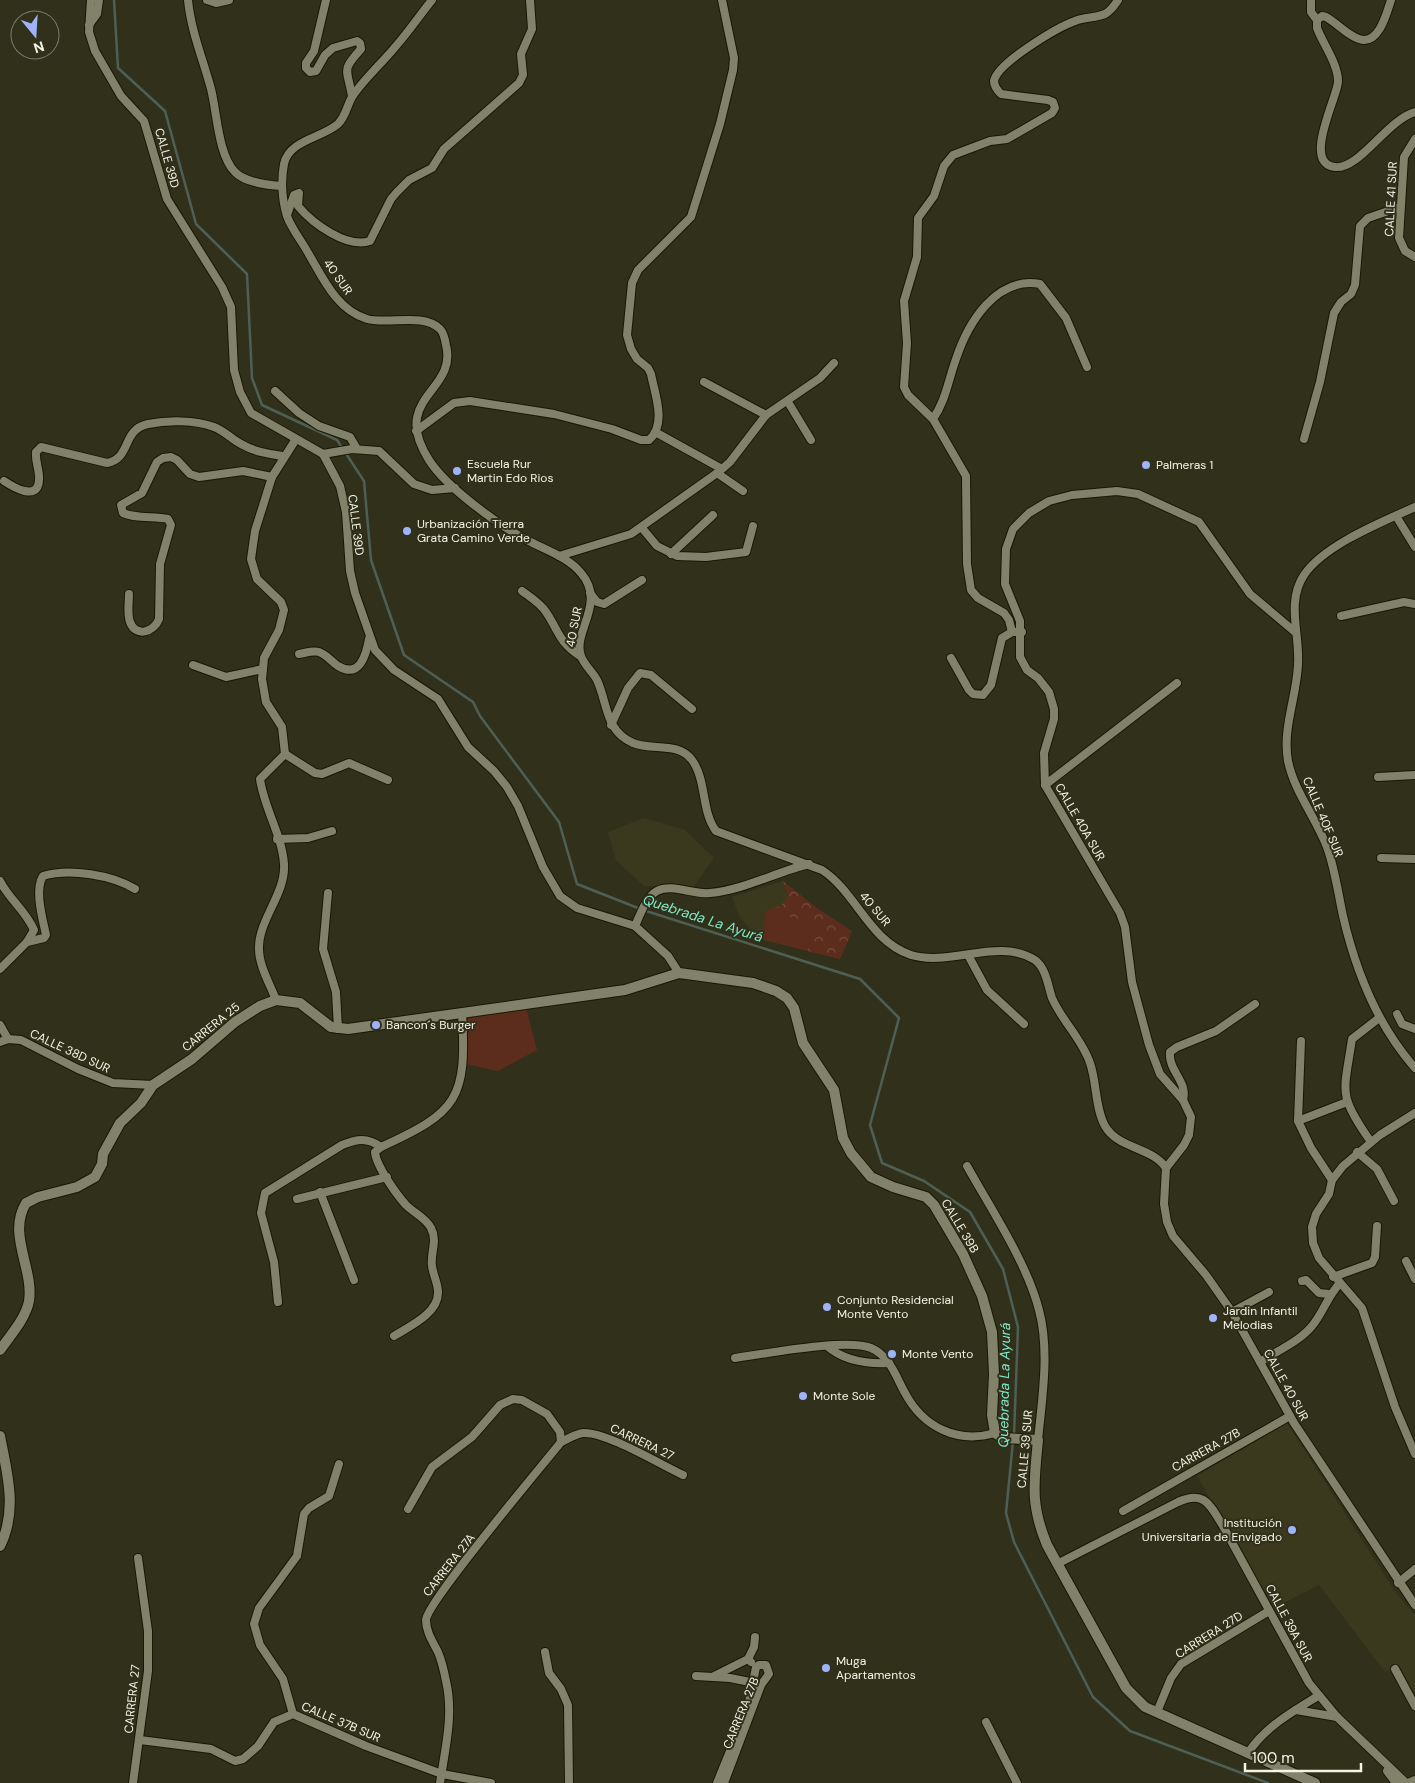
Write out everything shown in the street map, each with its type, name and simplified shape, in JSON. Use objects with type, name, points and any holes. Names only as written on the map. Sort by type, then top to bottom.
[{"type":"street","points":[[89,24],[97,14],[99,0]]},
{"type":"street","points":[[188,0],[189,17],[211,89],[222,143],[230,166],[237,174],[264,184],[282,186],[288,154],[296,146],[335,127],[344,118],[352,96],[432,0]]},
{"type":"street","points":[[207,0],[216,3],[229,0]]},
{"type":"street","points":[[326,0],[314,51],[306,63],[306,68],[310,72],[316,71],[325,55],[333,48],[357,41],[360,43],[361,49],[347,64],[346,70],[352,96]]},
{"type":"street","points":[[287,215],[294,195],[299,193],[298,206],[317,226],[332,234],[364,243],[370,241],[391,199],[397,192],[409,180],[432,168],[444,149],[519,83],[523,75],[521,54],[532,28],[530,0]]},
{"type":"street","points":[[416,431],[454,403],[470,401],[554,414],[612,429],[641,440],[649,440],[657,433],[659,421],[651,374],[631,349],[627,335],[632,283],[638,270],[691,217],[718,132],[734,70],[734,58],[722,0]]},
{"type":"street","points":[[1012,632],[1007,616],[978,598],[968,581],[966,476],[933,420],[908,395],[904,387],[907,342],[904,301],[917,257],[918,218],[934,196],[944,166],[953,155],[978,144],[1007,140],[1052,113],[1055,108],[1053,102],[1048,100],[1001,94],[996,89],[994,81],[997,74],[1033,44],[1056,29],[1077,20],[1103,15],[1112,9],[1118,0]]},
{"type":"street","points":[[1311,0],[1311,12],[1317,20],[1317,28],[1339,82],[1322,132],[1324,160],[1329,166],[1336,168],[1348,165],[1360,157],[1373,142],[1403,116],[1415,112]]},
{"type":"street","points":[[1317,20],[1322,16],[1326,17],[1359,39],[1369,38],[1379,31],[1391,0]]},
{"type":"street","name":"CALLE 39D","points":[[88,2],[89,24],[95,52],[122,96],[144,121],[168,199],[232,307],[234,370],[243,399],[250,413],[323,454],[340,486],[346,512],[350,571],[369,639],[384,662],[438,699],[450,714],[468,747],[494,771],[507,787],[518,806],[543,867],[560,896],[577,908],[635,926]]},
{"type":"street","name":"CALLE 41 SUR","points":[[1415,138],[1404,157],[1400,207],[1400,245],[1405,251],[1415,257]]},
{"type":"street","name":"40 SUR","points":[[282,186],[287,215],[332,293],[356,316],[371,320],[433,324],[442,331],[449,354],[448,364],[418,409],[416,431],[428,460],[455,488],[516,534],[559,556],[582,573],[590,592],[590,606],[580,645],[580,656],[598,684],[611,725],[623,737],[634,744],[682,751],[691,758],[701,780],[711,824],[716,831],[809,864],[834,878],[871,926],[900,950],[913,955],[929,957],[1015,952],[1037,962],[1043,970],[1059,1012],[1089,1060],[1104,1125],[1112,1136],[1154,1156],[1162,1161],[1166,1168]]},
{"type":"street","points":[[1304,439],[1320,382],[1334,313],[1340,302],[1351,294],[1355,285],[1360,226],[1368,218],[1400,207]]},
{"type":"street","points":[[933,420],[942,406],[956,359],[972,322],[992,299],[1010,286],[1030,282],[1040,284],[1066,318],[1088,367]]},
{"type":"street","points":[[559,556],[611,542],[642,528],[719,471],[766,415],[788,402],[820,378],[834,363]]},
{"type":"street","points":[[704,382],[766,415]]},
{"type":"street","points":[[275,392],[299,413],[319,426],[350,437],[355,449]]},
{"type":"street","points":[[788,402],[811,440]]},
{"type":"street","points":[[4,481],[21,492],[30,492],[36,487],[39,480],[36,452],[40,447],[107,463],[117,461],[122,455],[128,438],[135,430],[154,423],[186,422],[212,426],[228,434],[241,445],[284,456]]},
{"type":"street","points":[[657,433],[719,471],[743,491]]},
{"type":"street","points":[[285,754],[282,727],[264,696],[263,669],[267,650],[279,630],[284,610],[281,602],[257,580],[251,559],[255,530],[272,477],[296,439]]},
{"type":"street","points":[[323,454],[335,450],[380,451],[414,484],[432,490],[455,488]]},
{"type":"street","points":[[129,594],[129,621],[134,627],[142,631],[151,631],[156,627],[159,619],[160,564],[171,525],[168,519],[154,516],[128,515],[123,513],[121,506],[142,493],[162,458],[171,456],[190,474],[199,478],[230,471],[243,471],[272,477]]},
{"type":"street","name":"CALLE 40A SUR","points":[[1166,1168],[1184,1145],[1189,1135],[1191,1117],[1183,1100],[1160,1074],[1148,1046],[1132,982],[1125,927],[1120,913],[1046,785],[1044,753],[1054,719],[1054,709],[1049,692],[1044,685],[1022,665],[1019,649],[1022,632],[1020,620],[1005,584],[1006,549],[1014,530],[1028,513],[1049,501],[1072,495],[1117,491],[1138,494],[1199,522],[1250,594],[1295,632]]},
{"type":"street","points":[[1415,506],[1396,516],[1415,547]]},
{"type":"street","points":[[671,554],[713,515]]},
{"type":"street","name":"CALLE 40F SUR","points":[[1396,516],[1329,550],[1314,562],[1303,576],[1295,597],[1295,632],[1298,664],[1289,716],[1288,762],[1327,848],[1350,944],[1379,1018],[1387,1032],[1415,1068]]},
{"type":"street","points":[[642,528],[658,546],[671,554],[690,557],[742,553],[749,549],[753,526]]},
{"type":"street","points":[[590,592],[597,602],[604,604],[642,580]]},
{"type":"street","points":[[522,591],[545,611],[567,647],[580,656]]},
{"type":"street","points":[[1341,616],[1404,602],[1415,604]]},
{"type":"street","points":[[951,658],[969,690],[973,694],[982,695],[991,685],[1002,638],[1012,632],[1022,632]]},
{"type":"street","points":[[299,654],[312,651],[321,653],[348,670],[357,668],[363,662],[369,639]]},
{"type":"street","points":[[193,665],[226,677],[263,669]]},
{"type":"street","points":[[611,725],[628,688],[640,673],[651,675],[692,709]]},
{"type":"street","points":[[1046,785],[1177,683]]},
{"type":"street","points":[[285,754],[315,773],[322,774],[349,763],[388,780]]},
{"type":"street","points":[[285,754],[260,779],[284,863],[284,873],[260,938],[261,962],[276,1000],[300,1003],[331,1027],[338,1029],[375,1027],[625,990],[679,973],[668,956],[635,926],[649,898],[657,891],[667,888],[700,894],[719,892],[809,864]]},
{"type":"street","points":[[1378,777],[1415,776]]},
{"type":"street","points":[[277,839],[299,839],[332,831]]},
{"type":"street","points":[[1381,858],[1415,859]]},
{"type":"street","points":[[27,942],[46,936],[40,911],[40,883],[43,876],[53,873],[104,876],[135,889]]},
{"type":"street","points":[[0,881],[8,896],[31,922],[34,930],[27,942],[0,969]]},
{"type":"street","points":[[328,893],[323,949],[336,992],[338,1029]]},
{"type":"street","points":[[968,955],[987,990],[1024,1024]]},
{"type":"street","name":"CALLE 39B","points":[[679,973],[753,983],[776,990],[787,998],[794,1008],[807,1052],[826,1076],[834,1090],[843,1138],[851,1153],[871,1177],[893,1187],[926,1197],[934,1206],[963,1254],[988,1314],[994,1354],[992,1415],[999,1435]]},
{"type":"street","name":"CARRERA 25","points":[[0,1350],[23,1315],[30,1298],[21,1248],[23,1208],[32,1199],[77,1187],[95,1177],[99,1172],[103,1154],[120,1123],[141,1103],[153,1085],[192,1059],[249,1012],[276,1000]]},
{"type":"street","points":[[1183,1100],[1185,1088],[1170,1061],[1170,1052],[1177,1046],[1216,1031],[1255,1004]]},
{"type":"street","points":[[394,1336],[434,1307],[439,1294],[431,1262],[434,1235],[431,1226],[407,1205],[387,1177],[376,1158],[376,1152],[380,1147],[438,1117],[451,1104],[458,1090],[461,1072],[464,1047],[462,1013]]},
{"type":"street","points":[[1397,1014],[1402,1024],[1415,1029]]},
{"type":"street","points":[[1371,1142],[1346,1102],[1345,1078],[1352,1039],[1379,1018]]},
{"type":"street","points":[[0,1025],[4,1041]]},
{"type":"street","name":"CALLE 38D SUR","points":[[4,1041],[22,1040],[78,1069],[113,1083],[153,1085]]},
{"type":"street","points":[[1301,1040],[1298,1121],[1311,1148],[1332,1180]]},
{"type":"street","points":[[1298,1121],[1346,1102]]},
{"type":"street","points":[[1415,1113],[1357,1152],[1332,1180],[1329,1194],[1313,1221],[1313,1243],[1319,1258],[1333,1277],[1362,1308],[1395,1407],[1415,1454]]},
{"type":"street","points":[[278,1302],[274,1262],[261,1213],[265,1193],[342,1145],[361,1139],[368,1139],[380,1147]]},
{"type":"street","points":[[1357,1152],[1377,1169],[1394,1201]]},
{"type":"street","name":"CALLE 39 SUR","points":[[967,1166],[1020,1264],[1040,1311],[1043,1349],[1034,1484],[1035,1511],[1047,1545],[1126,1688],[1145,1707],[1315,1783]]},
{"type":"street","name":"CALLE 40 SUR","points":[[1166,1168],[1164,1204],[1167,1222],[1173,1236],[1206,1275],[1232,1312],[1290,1416],[1398,1583],[1415,1605]]},
{"type":"street","points":[[297,1199],[387,1177]]},
{"type":"street","points":[[320,1192],[354,1280]]},
{"type":"street","points":[[1333,1277],[1372,1263],[1375,1257],[1377,1226]]},
{"type":"street","points":[[1406,1261],[1415,1279]]},
{"type":"street","points":[[1302,1281],[1306,1280],[1319,1292],[1329,1294]]},
{"type":"street","points":[[1260,1362],[1304,1334],[1313,1325],[1329,1294],[1340,1283]]},
{"type":"street","points":[[1232,1312],[1269,1292]]},
{"type":"street","points":[[734,1358],[838,1344],[861,1345],[880,1353],[889,1363],[912,1404],[930,1423],[944,1432],[961,1436],[999,1435],[1026,1440],[1038,1440]]},
{"type":"street","points":[[827,1346],[835,1354],[846,1358],[866,1362],[889,1363]]},
{"type":"street","points":[[408,1509],[432,1467],[472,1437],[500,1405],[513,1399],[522,1400],[547,1414],[560,1432],[561,1442]]},
{"type":"street","name":"CARRERA 27B","points":[[1123,1510],[1290,1416]]},
{"type":"street","name":"CARRERA 27","points":[[561,1442],[585,1433],[598,1436],[683,1475]]},
{"type":"street","points":[[0,1436],[11,1504],[10,1523],[0,1546]]},
{"type":"street","name":"CARRERA 27A","points":[[440,1783],[447,1739],[449,1699],[443,1668],[429,1635],[427,1615],[459,1570],[561,1442]]},
{"type":"street","points":[[293,1714],[283,1679],[260,1645],[254,1624],[259,1608],[297,1556],[304,1514],[309,1508],[329,1496],[340,1464]]},
{"type":"street","name":"CALLE 39A SUR","points":[[1139,1520],[1188,1497],[1196,1496],[1209,1504],[1301,1671],[1318,1696],[1379,1759],[1406,1783]]},
{"type":"street","points":[[1057,1564],[1139,1520],[1133,1511],[1135,1504]]},
{"type":"street","name":"CARRERA 27","points":[[133,1783],[148,1671],[148,1631],[138,1558]]},
{"type":"street","points":[[1398,1583],[1415,1569]]},
{"type":"street","name":"CARRERA 27D","points":[[1157,1712],[1171,1678],[1181,1664],[1269,1610]]},
{"type":"street","points":[[711,1677],[748,1659],[754,1648],[755,1638]]},
{"type":"street","points":[[545,1652],[549,1673],[561,1689],[568,1705],[569,1783]]},
{"type":"street","points":[[748,1659],[756,1667]]},
{"type":"street","name":"CARRERA 27B","points":[[717,1783],[730,1762],[762,1685],[769,1674],[769,1668],[763,1664],[756,1667],[748,1707],[730,1762],[724,1783]]},
{"type":"street","points":[[1395,1669],[1415,1706]]},
{"type":"street","points":[[696,1676],[752,1682],[762,1685]]},
{"type":"street","points":[[1248,1753],[1263,1734],[1318,1696]]},
{"type":"street","points":[[1296,1710],[1338,1717]]},
{"type":"street","name":"CALLE 37B SUR","points":[[140,1740],[211,1749],[235,1761],[243,1759],[258,1746],[274,1722],[293,1714],[366,1746],[442,1774],[491,1783]]},
{"type":"street","points":[[986,1722],[1017,1783]]},
{"type":"street","name":"CALLE 39A SUR","points":[[1379,1759],[1396,1783]]},
{"type":"street","points":[[1406,1783],[1415,1780]]},
{"type":"shaded area","points":[[644,818],[685,830],[714,858],[694,886],[644,886],[616,860],[608,832]]},
{"type":"shaded area","points":[[783,881],[818,909],[852,931],[840,959],[760,939],[740,918],[732,897]]},
{"type":"shaded area","name":"Institución Universitaria de Envigado","points":[[1287,1423],[1394,1590],[1415,1616],[1415,1694],[1398,1664],[1385,1672],[1319,1585],[1274,1608],[1197,1476]]},
{"type":"green space","points":[[783,881],[818,909],[852,931],[840,959],[807,951],[814,925],[767,910],[782,905],[788,895]]},
{"type":"green space","points":[[767,910],[814,925],[807,951],[760,939]]},
{"type":"green space","points":[[526,1007],[537,1050],[498,1071],[466,1064],[466,1016]]},
{"type":"waterway","name":"Quebrada La Ayurá","points":[[114,0],[118,68],[165,111],[196,224],[247,274],[252,378],[262,405],[337,440],[364,481],[371,560],[404,655],[473,702],[480,716],[559,822],[577,884],[643,910],[860,979],[899,1018],[870,1125],[882,1163],[924,1181],[970,1212],[1003,1269],[1018,1327],[1014,1436]]},
{"type":"waterway","name":"Quebrada La Ayurá","points":[[1013,1441],[1006,1513],[1014,1542],[1093,1697],[1130,1731],[1268,1783]]},
{"type":"place","name":"Palmeras 1","points":[[1146,465]]},
{"type":"place","name":"Escuela Rur Martin Edo Rios","points":[[457,471]]},
{"type":"place","name":"Urbanización Tierra Grata Camino Verde","points":[[407,531]]},
{"type":"place","name":"Bancon´s Burger","points":[[376,1025]]},
{"type":"place","name":"Conjunto Residencial Monte Vento","points":[[827,1307]]},
{"type":"place","name":"Jardin Infantil Melodias","points":[[1213,1318]]},
{"type":"place","name":"Monte Vento","points":[[892,1354]]},
{"type":"place","name":"Monte Sole","points":[[803,1396]]},
{"type":"place","name":"Institución Universitaria de Envigado","points":[[1292,1530]]},
{"type":"place","name":"Muga Apartamentos","points":[[826,1668]]}]
